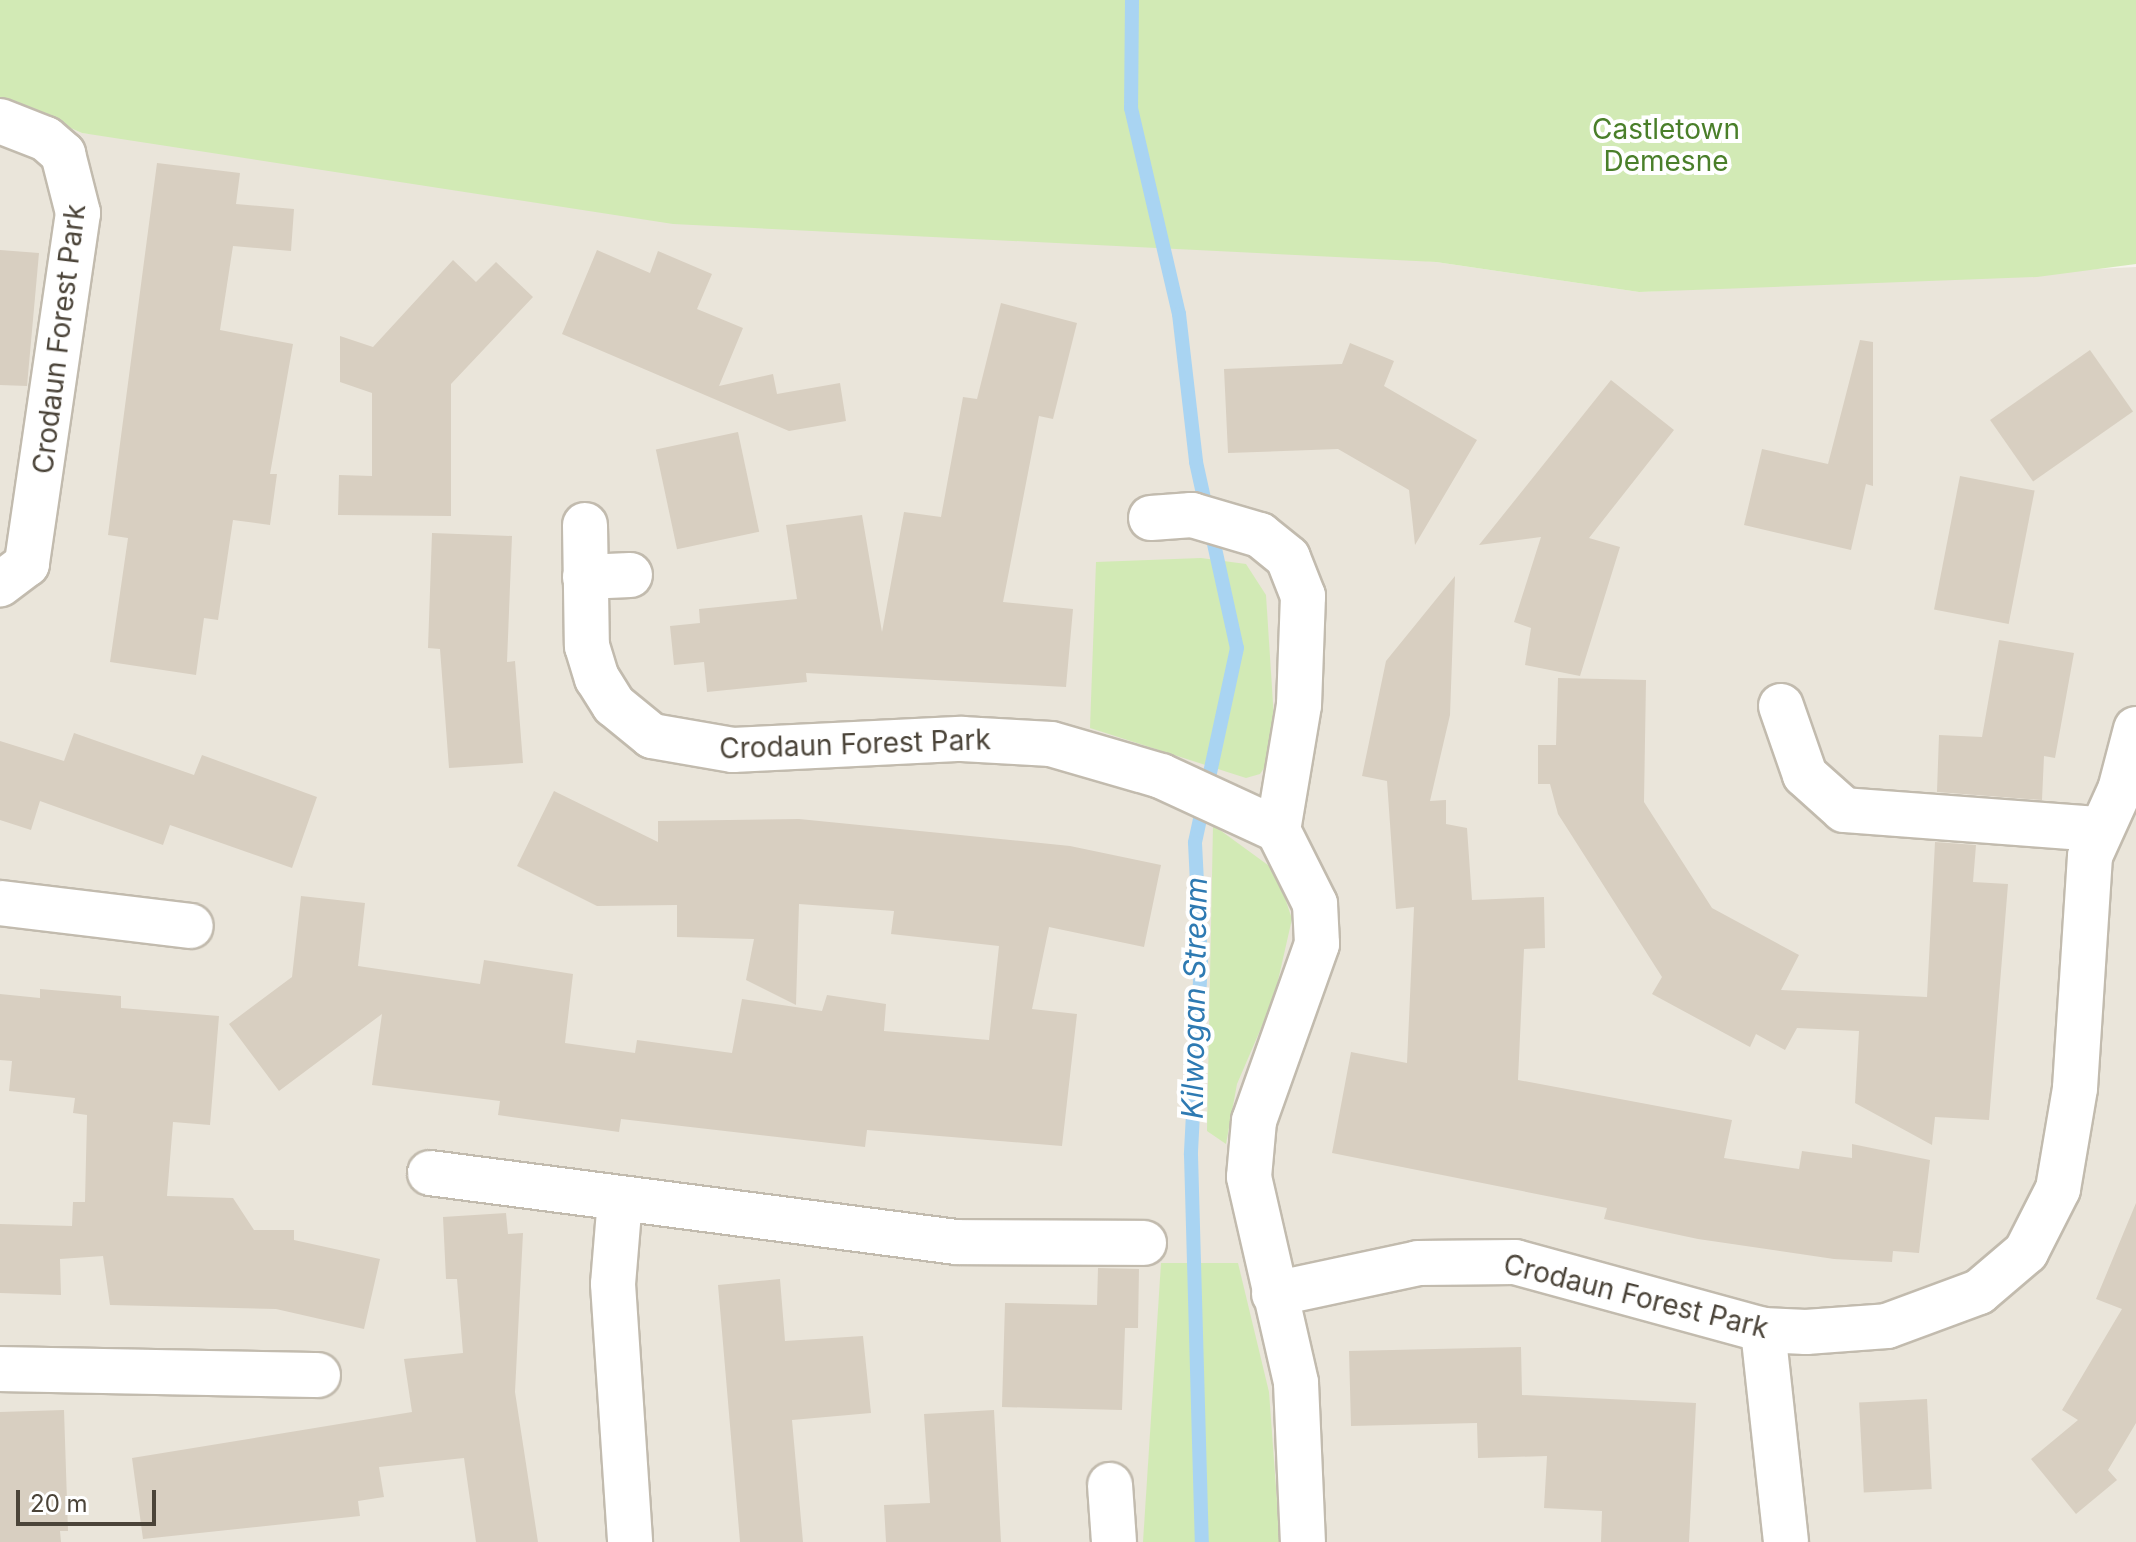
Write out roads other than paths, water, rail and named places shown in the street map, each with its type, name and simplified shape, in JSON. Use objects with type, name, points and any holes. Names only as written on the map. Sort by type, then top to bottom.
[{"type":"street","name":"Crodaun Forest Park","points":[[0,121],[46,139],[63,154],[78,213],[27,564],[0,584]]},
{"type":"street","points":[[1171,516],[1234,527],[1275,544],[1300,575],[1303,596],[1299,705],[1278,830],[1315,904],[1318,930],[1250,1149],[1251,1206],[1296,1383],[1303,1542]]},
{"type":"street","name":"Crodaun Forest Park","points":[[585,525],[587,646],[597,678],[633,722],[673,744],[761,749],[1019,741],[1161,776],[1224,800],[1278,830]]},
{"type":"street","points":[[585,577],[630,575]]},
{"type":"street","points":[[1781,706],[1805,775],[1844,810],[2098,829]]},
{"type":"street","name":"Crodaun Forest Park","points":[[1274,1294],[1418,1263],[1515,1262],[1763,1330],[1846,1331],[1921,1317],[1979,1292],[2037,1238],[2058,1189],[2071,1122],[2098,829],[2120,790],[2136,729]]},
{"type":"street","points":[[0,903],[191,926]]},
{"type":"street","points":[[430,1173],[956,1242],[1144,1243]]},
{"type":"street","points":[[620,1199],[613,1284],[630,1542]]},
{"type":"street","points":[[1763,1330],[1786,1542]]},
{"type":"street","points":[[0,1369],[318,1375]]},
{"type":"street","points":[[1110,1485],[1114,1542]]},
{"type":"waterway","name":"Kilwogan Stream","points":[[1132,0],[1131,108],[1179,314],[1196,462],[1237,648],[1195,843],[1201,961],[1191,1155],[1202,1542]]},
{"type":"park label","name":"Castletown Demesne","points":[[1666,145]]}]
